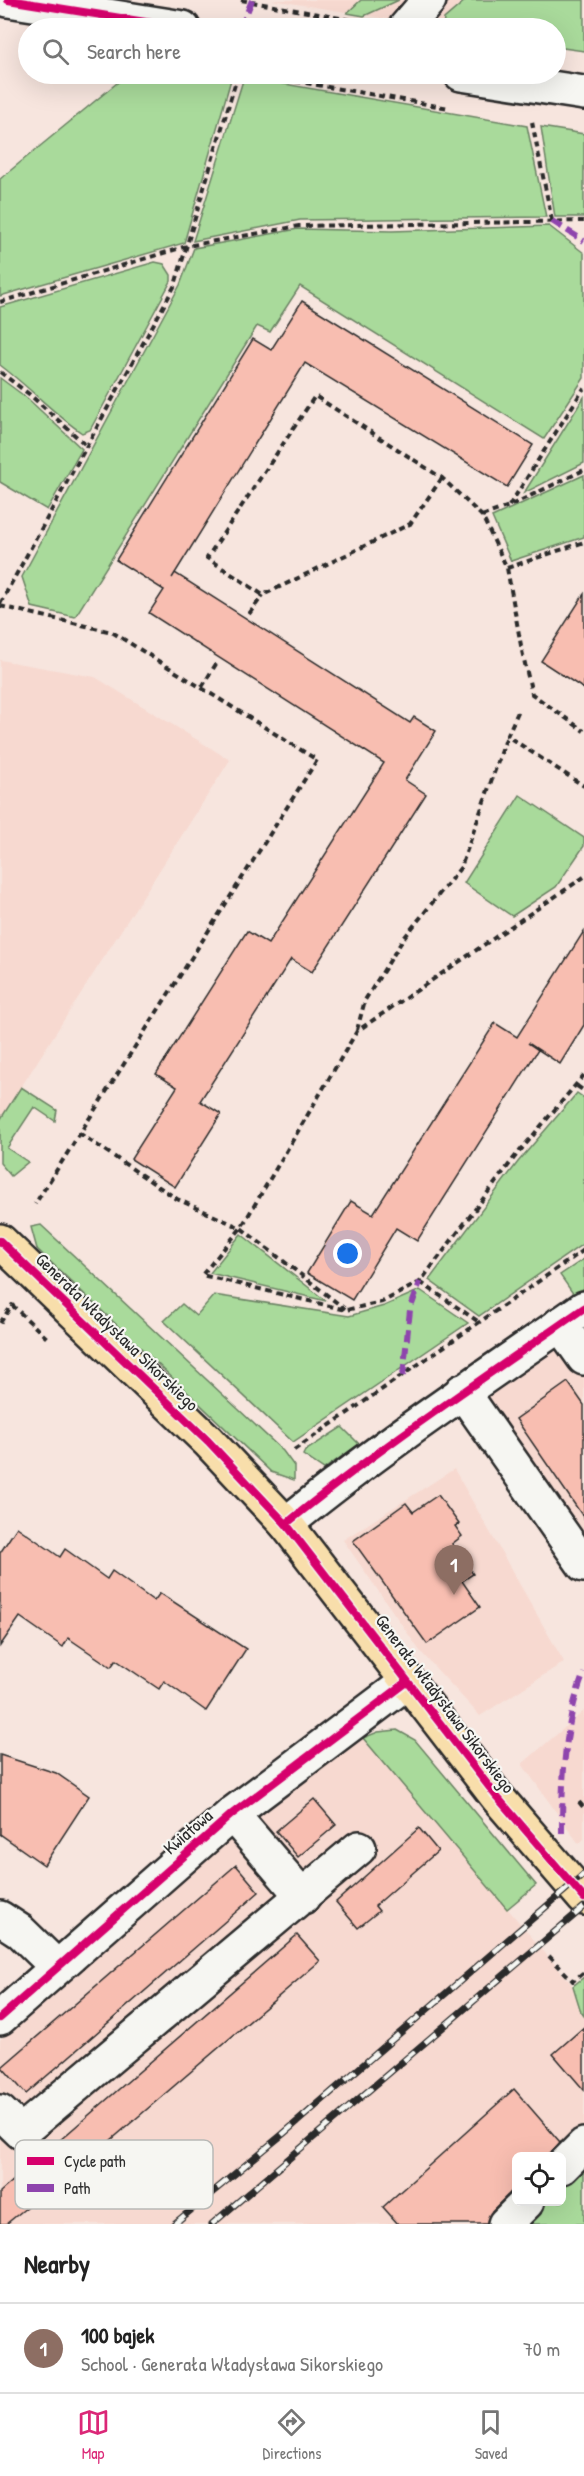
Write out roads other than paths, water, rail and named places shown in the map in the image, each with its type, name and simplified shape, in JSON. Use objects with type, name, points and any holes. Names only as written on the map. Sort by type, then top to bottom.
[{"type":"main road","name":"Generała Władysława Sikorskiego","points":[[0,1241],[208,1441],[286,1524],[497,1797],[584,1898]]},
{"type":"street","points":[[8,0],[120,18]]},
{"type":"street","points":[[406,18],[429,0]]},
{"type":"street","points":[[526,84],[584,93]]},
{"type":"street","points":[[286,1524],[327,1490],[572,1316],[584,1358]]},
{"type":"street","points":[[462,1392],[584,1565]]},
{"type":"street","name":"Kwiatowa","points":[[0,2018],[232,1814],[407,1682]]},
{"type":"street","points":[[232,1814],[303,1897]]},
{"type":"street","points":[[0,2112],[21,2132],[359,1848]]},
{"type":"street","points":[[0,1918],[20,1931],[57,1967]]},
{"type":"street","points":[[566,2163],[584,2145]]},
{"type":"street","points":[[505,2224],[523,2206]]},
{"type":"railway","points":[[213,2192],[584,1874]]},
{"type":"railway","points":[[212,2224],[584,1907]]},
{"type":"railway","points":[[174,2224],[192,2209]]},
{"type":"place","name":"100 bajek","points":[[454,1595]]}]
